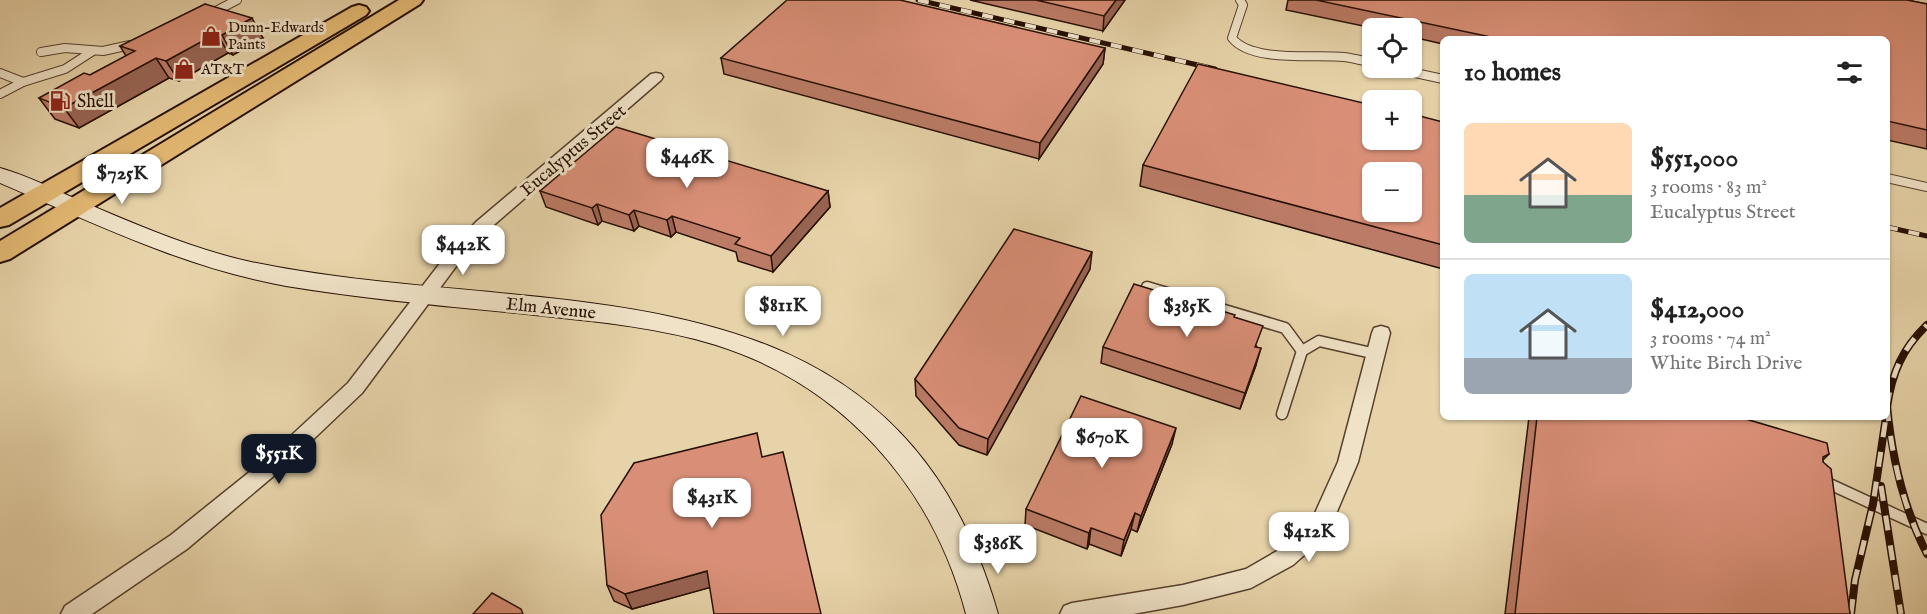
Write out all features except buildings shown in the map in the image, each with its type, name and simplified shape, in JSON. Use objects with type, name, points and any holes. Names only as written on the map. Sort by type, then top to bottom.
[{"type":"main road","points":[[0,219],[378,0]]},
{"type":"main road","points":[[0,253],[413,0]]},
{"type":"street","name":"Eucalyptus Street","points":[[73,614],[179,542],[275,463],[355,388],[460,249],[482,226],[656,77]]},
{"type":"street","name":"Elm Avenue","points":[[0,175],[176,250],[230,266],[285,277],[601,313],[679,327],[753,347],[842,399],[875,427],[903,457],[942,511],[972,579],[982,614]]},
{"type":"street","points":[[1072,614],[1183,595],[1251,578],[1285,558],[1319,528],[1348,462],[1378,343]]},
{"type":"lane","points":[[200,19],[237,0]]},
{"type":"lane","points":[[1240,0],[1243,5],[1232,38],[1239,47],[1264,54],[1347,57],[1362,61]]},
{"type":"lane","points":[[41,52],[65,48],[93,51],[139,43]]},
{"type":"lane","points":[[0,94],[23,82],[65,69],[93,51]]},
{"type":"lane","points":[[0,73],[23,82]]},
{"type":"lane","points":[[1422,74],[1440,78]]},
{"type":"lane","points":[[1890,179],[1927,187]]},
{"type":"lane","points":[[1147,287],[1285,328],[1302,351]]},
{"type":"lane","points":[[1282,414],[1302,351],[1319,341],[1378,343]]},
{"type":"lane","points":[[1814,477],[1927,529]]},
{"type":"railway","points":[[918,0],[1215,69]]},
{"type":"railway","points":[[1890,228],[1927,236]]},
{"type":"railway","points":[[1890,393],[1900,362],[1911,343],[1927,325]]},
{"type":"railway","points":[[1851,614],[1855,580],[1873,504],[1886,420]]},
{"type":"railway","points":[[1889,420],[1892,445],[1905,500],[1927,554]]},
{"type":"railway","points":[[1881,486],[1901,614]]},
{"type":"place","name":"Dunn-Edwards Paints","points":[[211,36]]},
{"type":"place","name":"AT&T","points":[[184,69]]},
{"type":"place","name":"Shell","points":[[60,101]]}]
